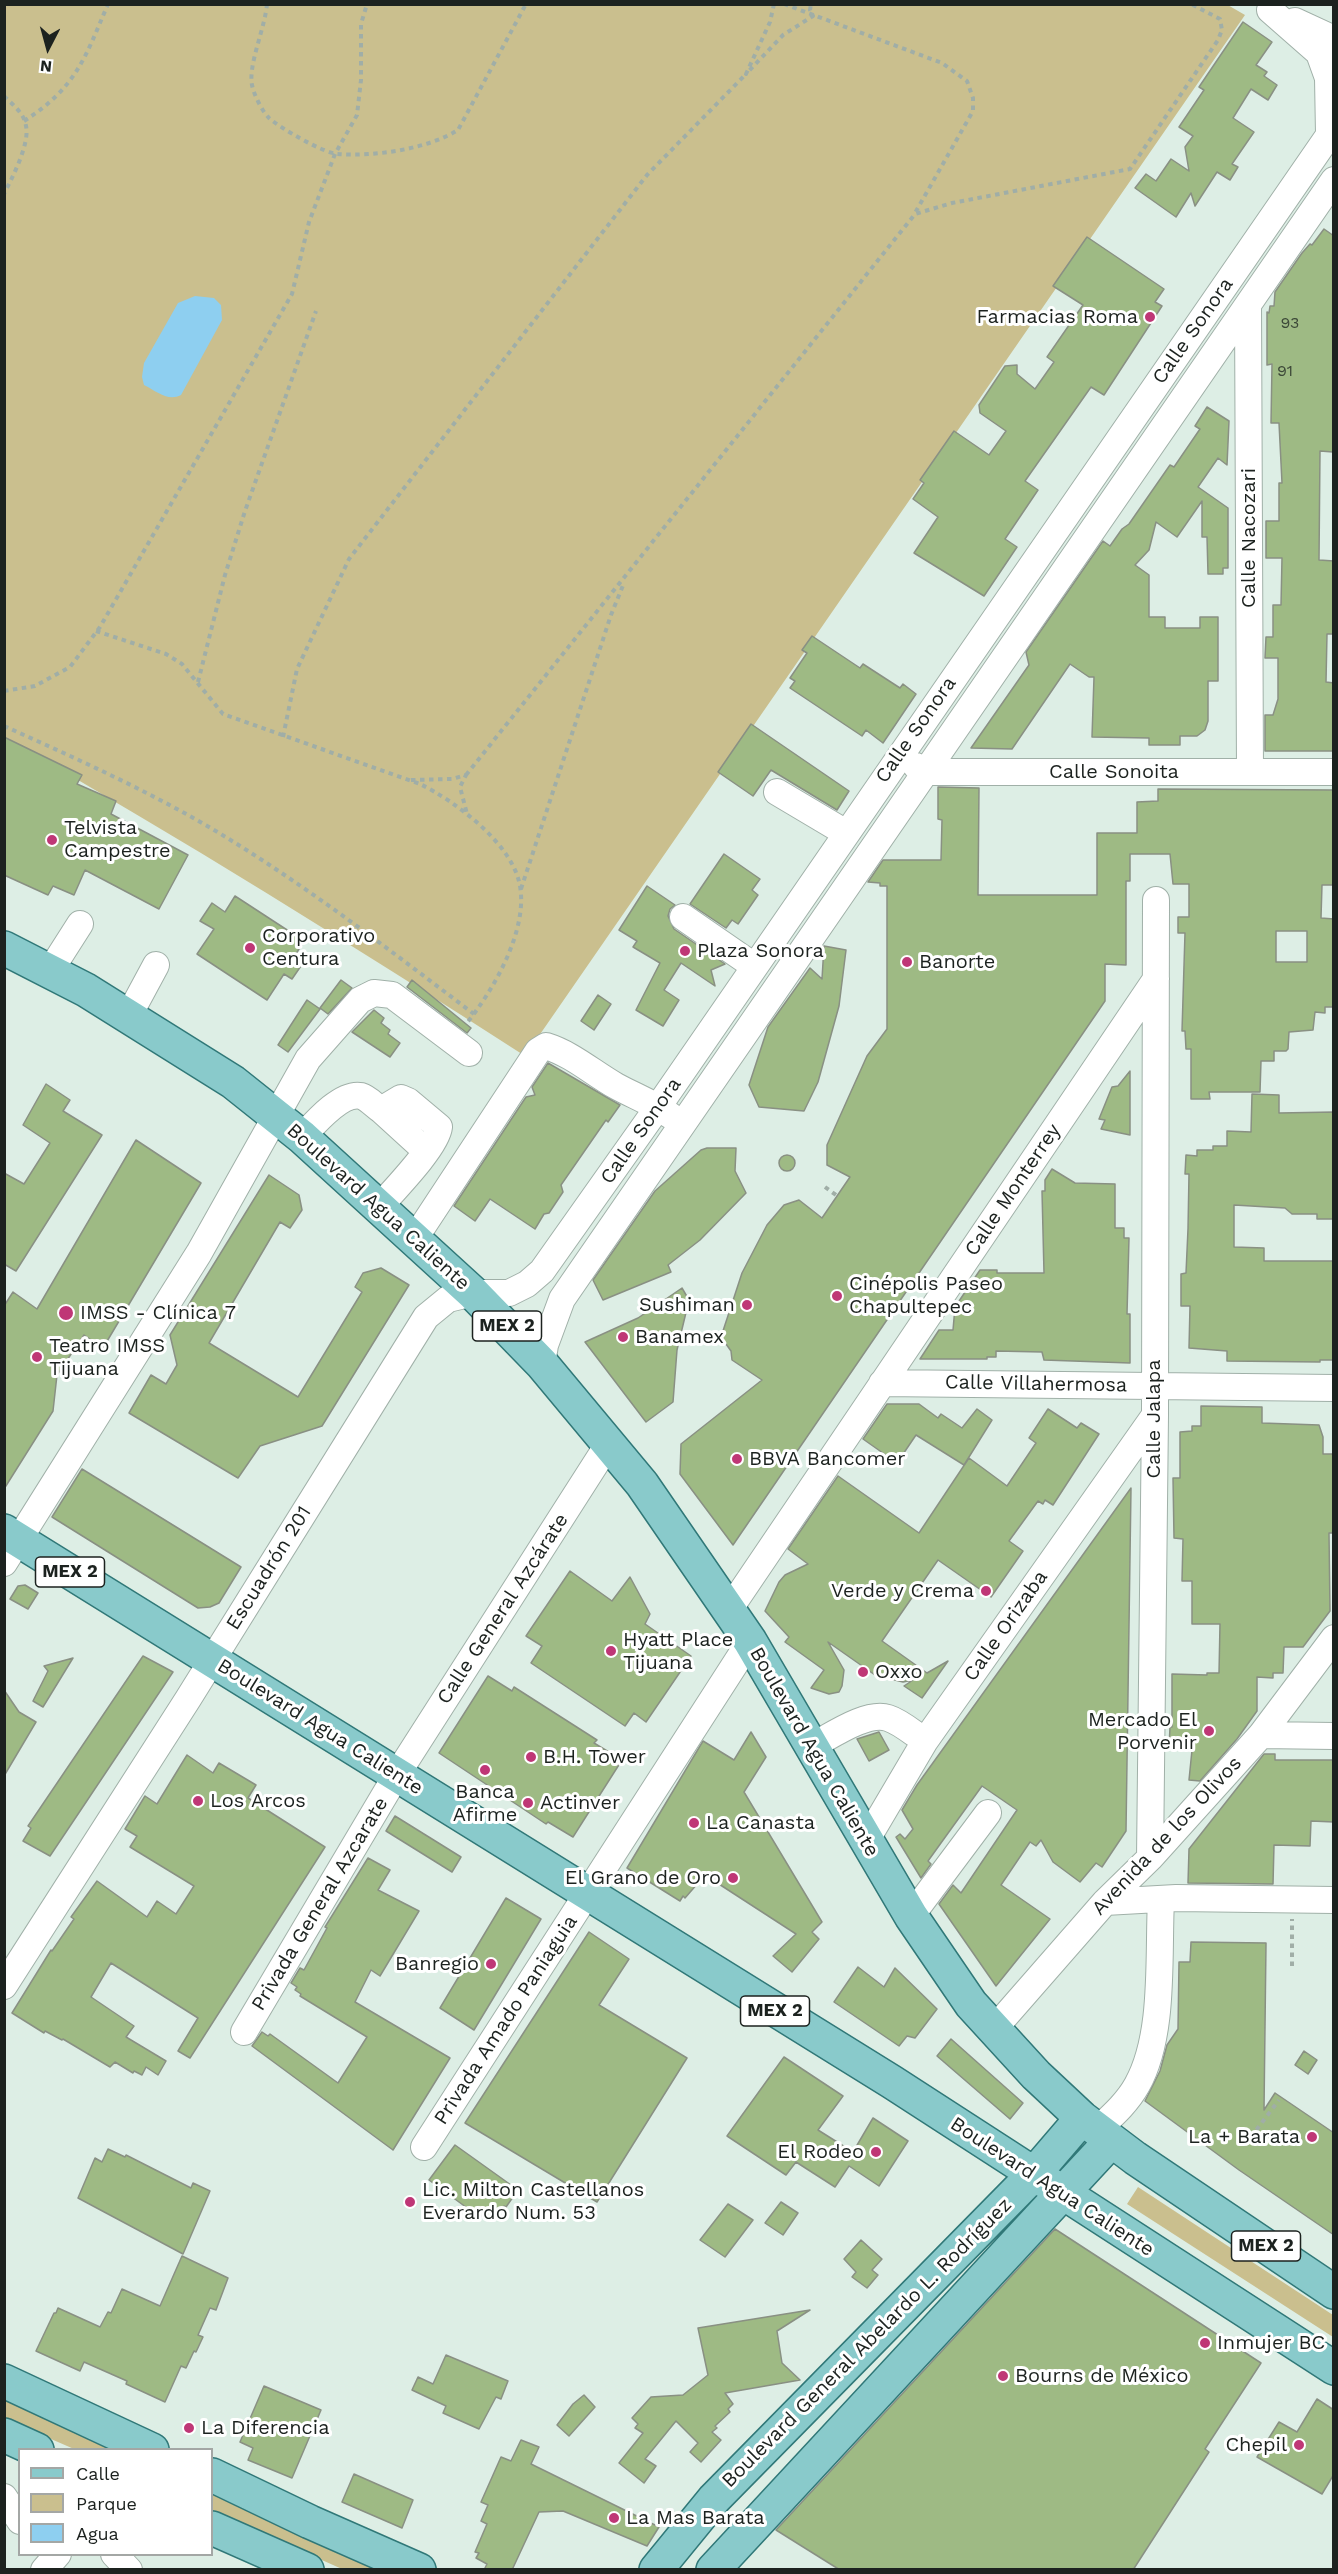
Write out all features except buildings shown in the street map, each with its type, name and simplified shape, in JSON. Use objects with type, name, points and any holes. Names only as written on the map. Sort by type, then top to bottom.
[{"type":"main road","name":"Boulevard Agua Caliente","points":[[4,948],[86,990],[233,1082],[302,1137],[381,1206],[474,1293],[542,1364],[642,1484],[750,1641],[910,1916],[971,2004],[1036,2074],[1097,2130],[1334,2292]]},
{"type":"main road","name":"Boulevard Agua Caliente","points":[[9,1545],[213,1659],[396,1776],[892,2082],[1060,2193],[1334,2368]]},
{"type":"main road","name":"Boulevard General Abelardo L. Rodríguez","points":[[656,2570],[714,2499],[1034,2174],[1097,2130]]},
{"type":"main road","name":"Boulevard General Abelardo L. Rodríguez","points":[[713,2570],[1060,2193],[1097,2130]]},
{"type":"main road","points":[[4,2381],[148,2448]]},
{"type":"main road","points":[[5,2438],[32,2448]]},
{"type":"main road","points":[[213,2475],[418,2570]]},
{"type":"main road","points":[[213,2528],[307,2570]]},
{"type":"street","points":[[1265,7],[1334,39]]},
{"type":"street","points":[[1265,7],[1319,53],[1328,78],[1331,131]]},
{"type":"street","name":"Calle Sonora","points":[[474,1293],[509,1293],[527,1284],[542,1271],[658,1107],[1331,131]]},
{"type":"street","name":"Calle Sonora","points":[[542,1364],[548,1337],[562,1299],[1334,180]]},
{"type":"street","name":"Calle Nacozari","points":[[1248,305],[1250,772]]},
{"type":"street","points":[[899,755],[925,772]]},
{"type":"street","name":"Calle Sonoita","points":[[925,772],[1334,772]]},
{"type":"street","points":[[777,792],[846,833]]},
{"type":"street","name":"Calle Jalapa","points":[[1150,1858],[1155,1415],[1156,900]]},
{"type":"street","points":[[683,917],[754,966]]},
{"type":"street","points":[[50,971],[80,924]]},
{"type":"street","points":[[128,1017],[156,965]]},
{"type":"street","name":"Calle Monterrey","points":[[729,1610],[1156,979]]},
{"type":"street","points":[[9,1545],[199,1253],[308,1059],[360,1000],[374,993],[392,995],[461,1047]]},
{"type":"street","points":[[415,1238],[538,1051],[546,1046],[559,1050],[615,1086],[658,1107],[683,1125]]},
{"type":"street","points":[[302,1137],[322,1115],[336,1104],[354,1096],[362,1096],[381,1110],[401,1098],[440,1126],[438,1135],[381,1206]]},
{"type":"street","name":"Escuadrón 201","points":[[4,1986],[213,1659],[426,1317],[448,1299],[474,1293]]},
{"type":"street","name":"Calle Villahermosa","points":[[882,1383],[1334,1388]]},
{"type":"street","name":"Calle Orizaba","points":[[866,1841],[925,1741],[1155,1415]]},
{"type":"street","name":"Calle General Azcárate","points":[[396,1776],[609,1443]]},
{"type":"street","name":"Avenida de los Olivos","points":[[994,2029],[1105,1902],[1150,1858],[1261,1735],[1334,1638]]},
{"type":"street","name":"Privada Amado Paniaguia","points":[[424,2147],[750,1641]]},
{"type":"street","points":[[810,1747],[862,1720],[875,1717],[891,1719],[925,1741]]},
{"type":"street","points":[[1261,1735],[1334,1736]]},
{"type":"street","name":"Privada General Azcarate","points":[[244,2032],[396,1776]]},
{"type":"street","points":[[910,1916],[988,1813]]},
{"type":"street","points":[[1097,2130],[1118,2111],[1137,2085],[1152,2048],[1161,1899]]},
{"type":"street","points":[[1105,1902],[1161,1899],[1334,1900]]},
{"type":"street","points":[[44,2570],[56,2556]]},
{"type":"street","points":[[116,2556],[129,2570]]},
{"type":"path","points":[[24,121],[57,98],[71,80],[84,61],[108,4]]},
{"type":"path","points":[[267,4],[265,24],[252,71],[252,86],[256,97],[268,117],[294,134],[335,154],[372,153],[425,145],[447,137],[458,130],[526,4]]},
{"type":"path","points":[[4,691],[35,686],[70,667],[96,631],[292,294],[309,222],[335,154],[357,115],[362,80],[362,24],[367,4]]},
{"type":"path","points":[[746,74],[766,32],[774,4]]},
{"type":"path","points":[[467,815],[460,787],[466,775],[627,577],[915,214],[973,111],[973,98],[967,81],[942,63],[784,4]]},
{"type":"path","points":[[811,4],[810,10],[813,16]]},
{"type":"path","points":[[915,214],[952,203],[1130,169],[1218,40],[1222,30],[1220,19],[1191,4]]},
{"type":"path","points":[[283,737],[297,669],[349,558],[647,175],[783,35],[813,16]]},
{"type":"path","points":[[4,96],[21,112],[27,127],[23,148],[4,194]]},
{"type":"path","points":[[198,683],[225,575],[245,511],[316,311]]},
{"type":"path","points":[[520,892],[611,615],[627,577]]},
{"type":"path","points":[[96,631],[166,654],[182,664],[223,714],[407,780],[446,797],[487,831],[510,862],[520,885],[521,906],[503,969],[483,1004],[474,1014],[461,1047]]},
{"type":"path","points":[[4,726],[95,767],[209,827],[320,899],[474,1014]]},
{"type":"path","points":[[407,780],[452,779],[466,775]]},
{"type":"path","points":[[825,1187],[836,1195]]},
{"type":"path","points":[[1292,1916],[1292,1966]]},
{"type":"path","points":[[1251,2137],[1279,2100]]},
{"type":"green space","points":[[1226,4],[1245,15],[525,1056],[267,893],[5,738],[5,5]]},
{"type":"green space","points":[[1138,2187],[1333,2315],[1333,2337],[1127,2204]]},
{"type":"green space","points":[[5,2398],[119,2448],[72,2448],[5,2419]]},
{"type":"green space","points":[[213,2490],[392,2569],[342,2569],[213,2511]]},
{"type":"water","points":[[195,296],[214,298],[221,305],[222,320],[181,395],[167,396],[144,385],[142,377],[144,363],[178,303]]},
{"type":"place","name":"Farmacias Roma","points":[[1150,317]]},
{"type":"place","name":"Telvista Campestre","points":[[52,840]]},
{"type":"place","name":"Corporativo Centura","points":[[250,948]]},
{"type":"place","name":"Plaza Sonora","points":[[685,951]]},
{"type":"place","name":"Banorte","points":[[907,962]]},
{"type":"place","name":"Cinépolis Paseo Chapultepec","points":[[837,1296]]},
{"type":"place","name":"Sushiman","points":[[747,1305]]},
{"type":"place","name":"IMSS - Clínica 7","points":[[66,1313]]},
{"type":"place","name":"Banamex","points":[[623,1337]]},
{"type":"place","name":"Teatro IMSS Tijuana","points":[[37,1357]]},
{"type":"place","name":"BBVA Bancomer","points":[[737,1459]]},
{"type":"place","name":"Verde y Crema","points":[[986,1591]]},
{"type":"place","name":"Hyatt Place Tijuana","points":[[611,1651]]},
{"type":"place","name":"Oxxo","points":[[863,1672]]},
{"type":"place","name":"Mercado El Porvenir","points":[[1209,1731]]},
{"type":"place","name":"B.H. Tower","points":[[531,1757]]},
{"type":"place","name":"Banca Afirme","points":[[485,1770]]},
{"type":"place","name":"Los Arcos","points":[[198,1801]]},
{"type":"place","name":"Actinver","points":[[528,1803]]},
{"type":"place","name":"La Canasta","points":[[694,1823]]},
{"type":"place","name":"El Grano de Oro","points":[[733,1878]]},
{"type":"place","name":"Banregio","points":[[491,1964]]},
{"type":"place","name":"La + Barata","points":[[1312,2137]]},
{"type":"place","name":"El Rodeo","points":[[876,2152]]},
{"type":"place","name":"Lic. Milton Castellanos Everardo Num. 53","points":[[410,2202]]},
{"type":"place","name":"Inmujer BC","points":[[1205,2343]]},
{"type":"place","name":"Bourns de México","points":[[1003,2376]]},
{"type":"place","name":"La Diferencia","points":[[189,2428]]},
{"type":"place","name":"Chepil","points":[[1299,2445]]},
{"type":"place","name":"La Mas Barata","points":[[614,2518]]}]
